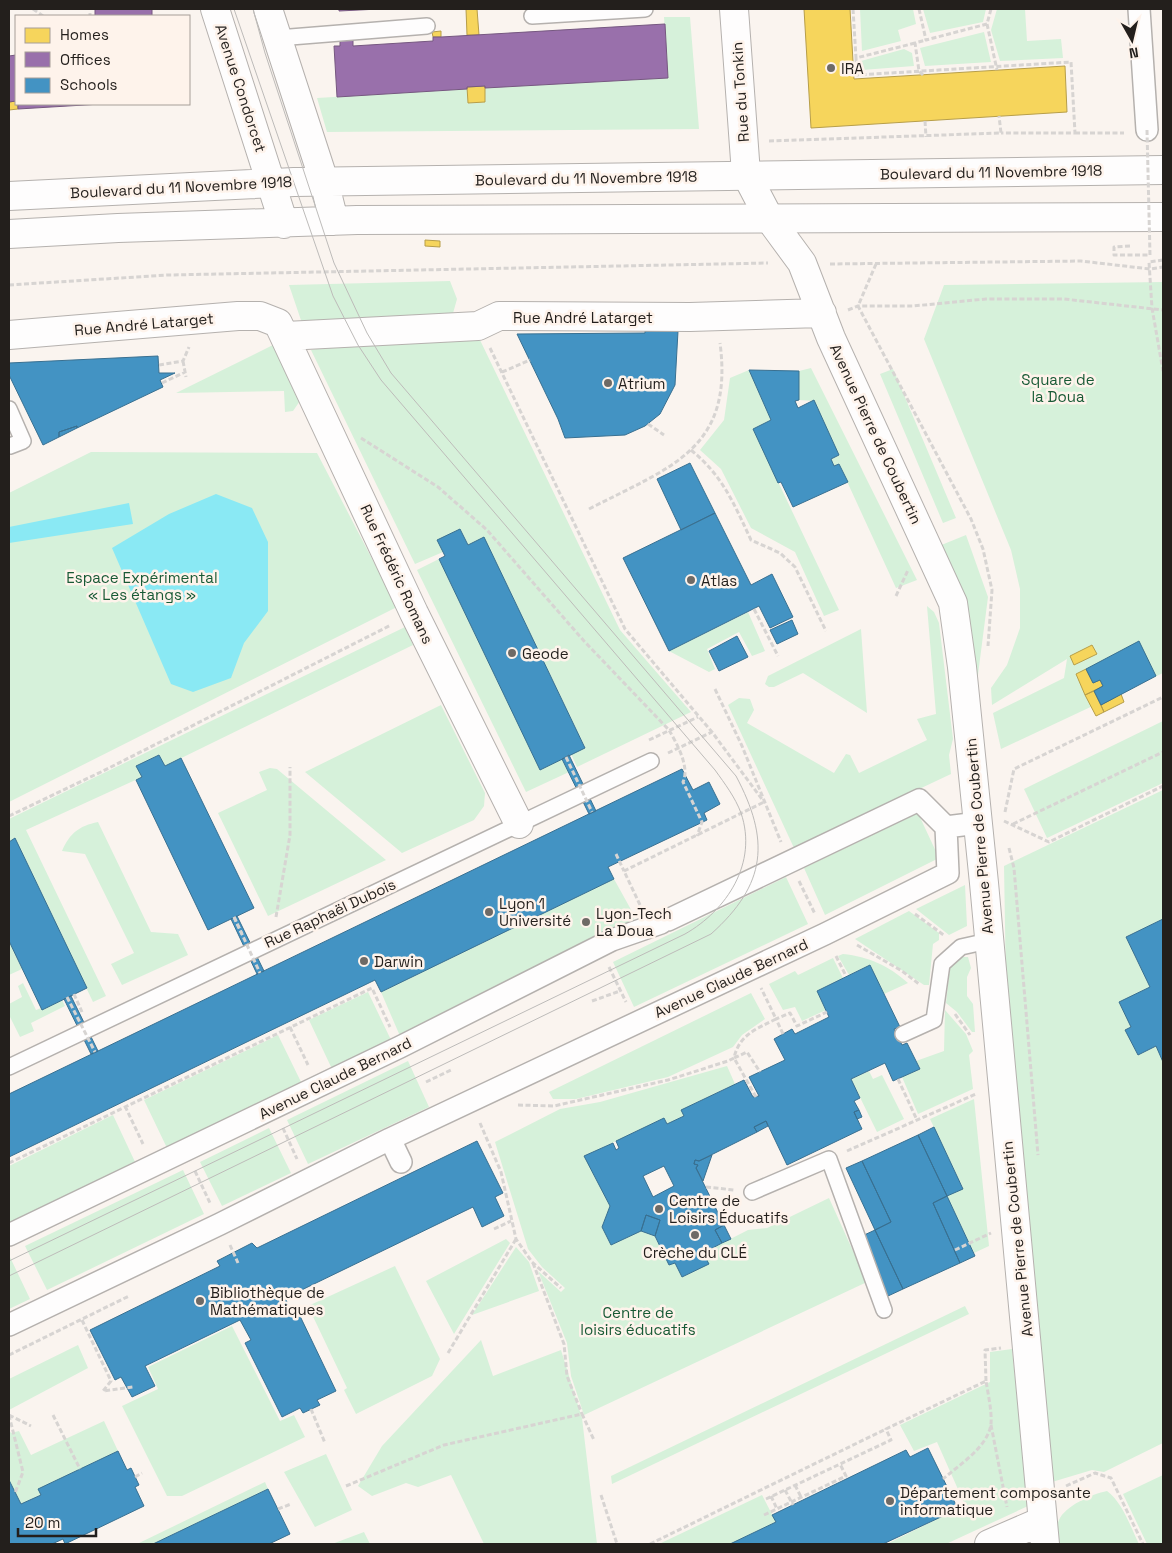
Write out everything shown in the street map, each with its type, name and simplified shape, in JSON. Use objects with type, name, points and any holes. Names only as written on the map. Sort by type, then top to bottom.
[{"type":"street","name":"Avenue Condorcet","points":[[215,9],[284,224]]},
{"type":"street","points":[[268,9],[324,181],[334,222]]},
{"type":"street","name":"Rue du Tonkin","points":[[734,9],[746,174]]},
{"type":"street","points":[[1138,131],[1139,9]]},
{"type":"street","name":"Boulevard du 11 Novembre 1918","points":[[9,196],[324,181],[1163,170]]},
{"type":"street","name":"Avenue Pierre de Coubertin","points":[[746,174],[769,218],[802,263],[831,338],[953,603],[962,667],[991,822],[988,941],[1044,1533]]},
{"type":"street","points":[[9,234],[118,228],[334,222],[1163,217]]},
{"type":"street","name":"Rue André Latarget","points":[[9,335],[238,316],[260,316],[282,330],[478,326],[499,316],[716,317],[822,313]]},
{"type":"street","name":"Rue Frédéric Romans","points":[[282,330],[414,613],[519,824]]},
{"type":"street","name":"Avenue Claude Bernard","points":[[9,1235],[400,1047],[612,940],[660,923],[919,800],[946,827],[948,873],[390,1139],[220,1224],[9,1324]]},
{"type":"street","points":[[946,827],[991,822]]},
{"type":"street","points":[[390,1139],[401,1162]]},
{"type":"street","points":[[989,1544],[1044,1533]]},
{"type":"lane","points":[[532,16],[645,9]]},
{"type":"lane","points":[[278,38],[427,26]]},
{"type":"lane","points":[[9,410],[23,441],[10,446]]},
{"type":"lane","name":"Rue Raphaël Dubois","points":[[9,1066],[651,761]]},
{"type":"lane","points":[[903,1034],[934,1020],[942,964],[960,947],[988,941]]},
{"type":"lane","points":[[752,1192],[829,1160],[884,1310]]},
{"type":"path","points":[[853,9],[857,75],[997,68],[1071,62],[1075,132]]},
{"type":"path","points":[[919,9],[926,40]]},
{"type":"path","points":[[991,9],[986,24],[997,68]]},
{"type":"path","points":[[856,58],[986,24]]},
{"type":"path","points":[[915,43],[919,71],[923,75]]},
{"type":"path","points":[[999,116],[1001,133]]},
{"type":"path","points":[[925,121],[926,137]]},
{"type":"path","points":[[765,141],[1001,133],[1138,131],[1150,255],[1114,255],[1114,247],[1134,246]]},
{"type":"path","points":[[1143,245],[1153,244]]},
{"type":"path","points":[[1163,260],[1149,262],[1152,308],[1163,371]]},
{"type":"path","points":[[9,285],[168,275],[802,263],[876,264],[1081,261],[1150,269],[1163,267]]},
{"type":"path","points":[[880,306],[986,299],[1055,299],[1163,310]]},
{"type":"path","points":[[589,509],[668,468],[691,450],[716,417],[723,386],[723,364],[716,317]]},
{"type":"path","points":[[478,326],[502,372],[625,629],[712,732],[764,802]]},
{"type":"path","points":[[162,383],[185,374],[183,360]]},
{"type":"path","points":[[502,372],[530,360]]},
{"type":"path","points":[[648,424],[664,436]]},
{"type":"path","points":[[361,437],[378,446],[438,487],[487,530],[584,641],[669,730],[679,747],[686,776],[683,782],[702,822],[697,836]]},
{"type":"path","points":[[691,450],[717,474],[730,494],[751,540],[780,553],[795,567],[826,631]]},
{"type":"path","points":[[896,596],[910,565]]},
{"type":"path","points":[[754,609],[778,656]]},
{"type":"path","points":[[9,816],[103,771],[393,624]]},
{"type":"path","points":[[715,689],[742,746],[764,802]]},
{"type":"path","points":[[1163,697],[1014,769],[991,822],[1012,824],[1049,842],[1163,786]]},
{"type":"path","points":[[672,750],[712,732]]},
{"type":"path","points":[[1012,824],[1163,752]]},
{"type":"path","points":[[566,757],[592,812]]},
{"type":"path","points":[[284,913],[276,918],[286,869],[290,835],[290,767]]},
{"type":"path","points":[[624,871],[764,802]]},
{"type":"path","points":[[616,854],[624,871],[660,923]]},
{"type":"path","points":[[894,900],[960,947]]},
{"type":"path","points":[[234,917],[260,972]]},
{"type":"path","points":[[835,955],[846,976]]},
{"type":"path","points":[[606,960],[635,1023]]},
{"type":"path","points":[[9,1164],[125,1106],[372,988],[400,1047]]},
{"type":"path","points":[[762,990],[783,1034]]},
{"type":"path","points":[[592,1001],[620,991]]},
{"type":"path","points":[[67,997],[95,1052]]},
{"type":"path","points":[[756,1097],[734,1058],[736,1049],[748,1033],[790,1013],[797,1026],[827,1012]]},
{"type":"path","points":[[290,1027],[318,1086]]},
{"type":"path","points":[[516,1105],[554,1106],[668,1080],[747,1052],[760,1072]]},
{"type":"path","points":[[426,1082],[452,1069]]},
{"type":"path","points":[[898,1079],[917,1120]]},
{"type":"path","points":[[829,1160],[984,1090]]},
{"type":"path","points":[[125,1106],[153,1165]]},
{"type":"path","points":[[272,1108],[307,1180]]},
{"type":"path","points":[[480,1123],[501,1172],[516,1239],[532,1262],[561,1288]]},
{"type":"path","points":[[192,1165],[220,1224]]},
{"type":"path","points":[[706,1187],[752,1192]]},
{"type":"path","points":[[494,1230],[511,1221]]},
{"type":"path","points":[[955,1250],[994,1232]]},
{"type":"path","points":[[448,1353],[516,1239]]},
{"type":"path","points":[[230,1246],[238,1263]]},
{"type":"path","points":[[532,1262],[564,1344],[567,1376],[594,1440]]},
{"type":"path","points":[[9,1355],[82,1320],[111,1381],[103,1390],[134,1387]]},
{"type":"path","points":[[1003,1348],[985,1350],[986,1381],[991,1424],[1009,1515]]},
{"type":"path","points":[[650,1544],[986,1381]]},
{"type":"path","points":[[310,1409],[325,1442]]},
{"type":"path","points":[[346,1486],[444,1445],[582,1414]]},
{"type":"path","points":[[9,1415],[31,1426]]},
{"type":"path","points":[[9,1415],[23,1472],[15,1493]]},
{"type":"path","points":[[52,1415],[80,1469]]},
{"type":"path","points":[[943,1479],[977,1449],[986,1436],[991,1424]]},
{"type":"path","points":[[766,1499],[891,1440],[886,1429]]},
{"type":"path","points":[[764,1515],[777,1508],[792,1504],[801,1497],[846,1476],[840,1464]]},
{"type":"path","points":[[134,1477],[142,1473]]},
{"type":"path","points":[[1066,1486],[1095,1473],[1111,1478],[1143,1544]]},
{"type":"path","points":[[795,1485],[801,1497]]},
{"type":"path","points":[[785,1490],[792,1504]]},
{"type":"path","points":[[601,1495],[617,1544]]},
{"type":"path","points":[[771,1496],[777,1508]]},
{"type":"path","points":[[278,1509],[291,1504]]},
{"type":"green space","points":[[860,9],[913,9],[916,24],[898,30],[901,41],[862,51]]},
{"type":"green space","points":[[923,9],[986,9],[983,22],[930,33]]},
{"type":"green space","points":[[997,9],[1025,9],[1027,41],[1061,39],[1063,58],[1000,61],[991,30]]},
{"type":"green space","points":[[664,17],[690,17],[699,129],[327,132],[317,98],[467,89],[468,103],[485,102],[485,88],[668,78]]},
{"type":"green space","points":[[984,32],[991,62],[925,66],[920,48]]},
{"type":"green space","points":[[904,49],[912,53],[914,66],[862,70],[861,61]]},
{"type":"green space","points":[[450,281],[457,299],[450,324],[304,329],[289,285]]},
{"type":"green space","name":"Square de la Doua","points":[[1163,282],[1163,673],[1001,749],[993,713],[1064,678],[1067,659],[992,705],[991,688],[1007,665],[1020,628],[1020,589],[1011,550],[924,339],[944,285]]},
{"type":"green space","points":[[480,340],[620,630],[691,712],[577,767],[571,754],[585,747],[484,538],[468,545],[460,529],[443,552],[415,564],[311,350],[337,345]]},
{"type":"green space","points":[[275,344],[302,398],[293,411],[285,412],[284,391],[176,393]]},
{"type":"green space","points":[[811,368],[917,580],[896,588],[839,464],[834,466],[831,459],[839,455],[814,401],[799,400],[799,371]]},
{"type":"green space","points":[[893,369],[956,518],[943,523],[880,374]]},
{"type":"green space","points":[[749,370],[771,420],[753,429],[839,610],[824,616],[795,552],[751,528],[721,469],[700,450],[724,420],[730,378]]},
{"type":"green space","name":"Espace Expérimental « Les étangs »","points":[[91,452],[317,453],[397,607],[9,802],[9,493]]},
{"type":"green space","points":[[966,535],[988,597],[976,690],[934,548]]},
{"type":"green space","points":[[439,559],[540,769],[562,759],[569,772],[526,792],[417,570]]},
{"type":"green space","points":[[927,606],[934,612],[939,623],[953,739],[949,755],[951,774],[794,848],[728,705],[739,698],[750,699],[754,710],[747,723],[834,773],[846,754],[850,755],[859,773],[927,740],[917,719],[936,714]]},
{"type":"green space","points":[[748,612],[765,651],[752,656],[739,632],[707,649],[715,669],[709,672],[669,651]]},
{"type":"green space","points":[[405,627],[413,645],[165,766],[159,755],[137,766],[142,777],[26,830],[106,996],[93,1002],[15,839],[9,842],[9,819]]},
{"type":"green space","points":[[861,629],[867,713],[803,673],[774,687],[769,687],[765,684],[768,676]]},
{"type":"green space","points":[[441,705],[485,793],[484,806],[474,820],[402,853],[305,772]]},
{"type":"green space","points":[[1163,721],[1163,783],[1047,838],[1024,789]]},
{"type":"green space","points":[[270,768],[277,769],[386,860],[268,916],[218,813],[267,790],[259,772]]},
{"type":"green space","points":[[1163,790],[1163,919],[1126,937],[1150,987],[1119,1002],[1131,1027],[1125,1030],[1138,1055],[1156,1046],[1163,1062],[1163,1443],[1104,1472],[1092,1470],[1052,1482],[1006,986],[1004,866]]},
{"type":"green space","points":[[918,813],[939,858],[825,915],[804,868]]},
{"type":"green space","points":[[98,822],[151,932],[178,934],[188,955],[122,985],[111,964],[134,953],[85,854],[62,851],[68,839],[76,831]]},
{"type":"green space","points":[[786,877],[808,924],[634,1007],[613,962]]},
{"type":"green space","points":[[614,879],[634,915],[633,923],[400,1036],[381,992]]},
{"type":"green space","points":[[965,885],[967,926],[949,935],[916,909]]},
{"type":"green space","points":[[909,911],[939,933],[939,940],[933,944],[929,985],[924,985],[855,939]]},
{"type":"green space","points":[[9,941],[22,969],[9,975]]},
{"type":"green space","points":[[843,954],[861,957],[878,963],[893,971],[908,983],[884,994],[870,965],[849,975],[838,956]]},
{"type":"green space","points":[[958,957],[968,957],[971,968],[967,977],[967,996],[973,1004],[975,1032],[972,1032],[957,1012],[946,1003],[950,967]]},
{"type":"green space","points":[[833,958],[843,978],[817,991],[826,1010],[802,1021],[795,1007],[783,1010],[769,984],[795,971],[798,975]]},
{"type":"green space","points":[[23,983],[36,1010],[62,1000],[65,1006],[31,1023],[34,1031],[20,1037],[9,1015],[9,1004],[22,997],[18,986]]},
{"type":"green space","points":[[368,992],[391,1040],[332,1069],[309,1020]]},
{"type":"green space","points":[[751,993],[765,1019],[742,1035],[733,1047],[668,1077],[576,1099],[553,1099],[549,1092]]},
{"type":"green space","points":[[945,1010],[966,1034],[973,1051],[969,1055],[973,1089],[918,1114],[902,1077],[920,1069],[916,1061],[944,1051]]},
{"type":"green space","points":[[278,1035],[302,1084],[167,1148],[144,1100]]},
{"type":"green space","points":[[408,1061],[429,1107],[308,1164],[287,1120]]},
{"type":"green space","name":"Centre de loisirs éducatifs","points":[[727,1066],[735,1084],[681,1110],[684,1116],[667,1124],[664,1118],[585,1156],[610,1206],[602,1227],[611,1245],[641,1231],[655,1236],[669,1265],[675,1263],[682,1277],[708,1264],[703,1253],[748,1230],[767,1228],[829,1198],[867,1282],[584,1415],[571,1376],[567,1343],[538,1271],[561,1292],[565,1288],[542,1267],[528,1249],[495,1142],[560,1109],[600,1102]]},
{"type":"green space","points":[[869,1071],[873,1079],[882,1075],[904,1119],[877,1132],[851,1079]]},
{"type":"green space","points":[[974,1099],[989,1246],[974,1253],[947,1196],[963,1188],[930,1119]]},
{"type":"green space","points":[[113,1115],[136,1164],[9,1225],[9,1166]]},
{"type":"green space","points":[[269,1128],[291,1173],[222,1206],[200,1162]]},
{"type":"green space","points":[[183,1170],[204,1214],[47,1290],[25,1246]]},
{"type":"green space","points":[[506,1239],[510,1243],[454,1334],[426,1281]]},
{"type":"green space","points":[[516,1247],[529,1262],[539,1291],[472,1315]]},
{"type":"green space","points":[[9,1255],[30,1299],[9,1309]]},
{"type":"green space","points":[[395,1266],[440,1359],[432,1376],[356,1414],[344,1390],[347,1388],[308,1306]]},
{"type":"green space","points":[[965,1306],[969,1314],[612,1484],[611,1476]]},
{"type":"green space","points":[[232,1326],[280,1421],[294,1415],[305,1437],[182,1496],[167,1496],[122,1406],[158,1389],[148,1367]]},
{"type":"green space","points":[[481,1340],[493,1376],[561,1350],[582,1418],[597,1544],[484,1544],[451,1475],[418,1487],[406,1483],[372,1496],[358,1486],[382,1446]]},
{"type":"green space","points":[[78,1345],[88,1368],[9,1410],[9,1379]]},
{"type":"green space","points":[[1012,1349],[1028,1506],[946,1544],[887,1544],[965,1505],[937,1442],[914,1451],[900,1425],[990,1382],[990,1352]]},
{"type":"green space","points":[[104,1421],[118,1451],[39,1489],[41,1495],[21,1504],[9,1480],[9,1430],[11,1433],[19,1431],[31,1455]]},
{"type":"green space","points":[[326,1454],[352,1510],[315,1527],[284,1472]]},
{"type":"green space","points":[[1163,1475],[1163,1544],[1147,1544],[1123,1494]]},
{"type":"green space","points":[[265,1482],[268,1489],[153,1544],[137,1544]]},
{"type":"green space","points":[[1107,1491],[1122,1508],[1139,1544],[1057,1544],[1057,1526],[1062,1515],[1080,1501]]},
{"type":"green space","points":[[762,1495],[776,1522],[770,1525],[730,1544],[659,1544]]},
{"type":"green space","points":[[364,1532],[370,1544],[332,1544]]},
{"type":"water","points":[[216,494],[252,508],[268,542],[268,611],[244,643],[231,678],[193,692],[171,684],[112,548],[169,514]]},
{"type":"water","points":[[129,503],[133,524],[9,543],[9,527]]},
{"type":"building: Homes","points":[[466,9],[477,9],[479,35],[467,35]]},
{"type":"building: Homes","name":"IRA","points":[[804,9],[850,9],[854,79],[1065,66],[1067,112],[811,128]]},
{"type":"building: Homes","points":[[441,31],[441,37],[433,37],[432,32]]},
{"type":"building: Homes","points":[[485,86],[485,102],[468,103],[467,87]]},
{"type":"building: Homes","points":[[15,101],[18,109],[9,110],[9,102]]},
{"type":"building: Homes","points":[[425,240],[440,241],[440,247],[425,246]]},
{"type":"building: Homes","points":[[1092,645],[1097,654],[1074,665],[1070,656]]},
{"type":"building: Homes","points":[[1086,669],[1093,683],[1100,680],[1103,686],[1085,695],[1076,674]]},
{"type":"building: Homes","points":[[1094,691],[1104,712],[1096,716],[1085,695]]},
{"type":"building: Homes","points":[[1121,694],[1124,702],[1104,712],[1101,705]]},
{"type":"building: Offices","points":[[95,9],[152,9],[152,15],[95,15]]},
{"type":"building: Offices","points":[[339,9],[379,9],[339,11]]},
{"type":"building: Offices","points":[[665,24],[668,78],[485,88],[485,86],[467,87],[467,89],[337,97],[334,46],[340,46],[340,39],[353,39],[353,46],[433,41],[433,37]]},
{"type":"building: Offices","points":[[15,55],[15,101],[9,102],[9,56]]},
{"type":"building: Offices","points":[[18,105],[84,105],[18,109]]},
{"type":"building: Schools","name":"Atrium","points":[[645,331],[678,331],[675,385],[660,414],[645,426],[625,435],[565,438],[558,419],[517,334],[645,333]]},
{"type":"building: Schools","points":[[158,356],[159,373],[175,373],[160,380],[163,387],[77,428],[77,426],[59,432],[59,437],[43,445],[9,375],[9,363]]},
{"type":"building: Schools","points":[[749,370],[799,371],[799,400],[795,401],[798,408],[814,400],[839,455],[831,459],[834,466],[839,464],[848,482],[793,507],[781,482],[778,483],[753,429],[771,420]]},
{"type":"building: Schools","points":[[77,426],[77,428],[59,437],[59,432]]},
{"type":"building: Schools","points":[[690,463],[715,513],[681,530],[657,479]]},
{"type":"building: Schools","name":"Atlas","points":[[715,513],[751,585],[772,574],[793,617],[770,628],[759,606],[669,651],[623,558]]},
{"type":"building: Schools","name":"Geode","points":[[460,529],[468,545],[484,537],[585,748],[540,770],[439,559],[445,556],[437,540]]},
{"type":"building: Schools","points":[[792,620],[798,634],[777,644],[770,630]]},
{"type":"building: Schools","points":[[737,636],[748,657],[719,671],[709,651]]},
{"type":"building: Schools","points":[[1139,641],[1156,676],[1101,705],[1094,691],[1103,686],[1100,680],[1093,683],[1086,669]]},
{"type":"building: Schools","points":[[159,755],[165,766],[181,758],[254,908],[208,930],[136,780],[142,777],[136,766]]},
{"type":"building: Schools","points":[[569,755],[596,811],[589,814],[562,759]]},
{"type":"building: Schools","name":"Darwin","points":[[682,769],[693,790],[709,782],[720,804],[704,813],[707,820],[608,867],[614,879],[381,992],[375,980],[9,1157],[9,1094]]},
{"type":"building: Schools","points":[[15,838],[87,988],[42,1010],[9,941],[9,842]]},
{"type":"building: Schools","points":[[237,916],[264,971],[257,974],[231,919]]},
{"type":"building: Schools","points":[[1163,919],[1163,1062],[1156,1046],[1138,1055],[1125,1030],[1131,1027],[1119,1002],[1150,987],[1126,937]]},
{"type":"building: Schools","points":[[870,965],[900,1027],[894,1029],[902,1045],[907,1043],[920,1069],[893,1081],[885,1063],[851,1079],[860,1098],[854,1101],[859,1110],[854,1112],[862,1129],[787,1165],[766,1121],[754,1127],[757,1132],[699,1161],[695,1160],[694,1164],[698,1165],[696,1168],[724,1225],[715,1230],[722,1243],[703,1253],[709,1264],[682,1277],[675,1263],[669,1265],[655,1236],[660,1220],[646,1215],[641,1231],[611,1245],[602,1227],[610,1206],[584,1156],[613,1143],[616,1150],[619,1148],[616,1141],[664,1118],[667,1124],[684,1116],[681,1110],[744,1080],[753,1097],[759,1096],[749,1077],[785,1060],[774,1039],[792,1029],[795,1034],[829,1017],[817,991]],"holes":[[[664,1166],[674,1186],[653,1197],[643,1176]]]},
{"type":"building: Schools","points":[[71,996],[98,1051],[91,1054],[64,999]]},
{"type":"building: Schools","points":[[859,1110],[862,1117],[857,1119],[854,1112]]},
{"type":"building: Schools","points":[[766,1121],[768,1126],[757,1132],[754,1127]]},
{"type":"building: Schools","points":[[934,1127],[963,1189],[947,1196],[918,1135]]},
{"type":"building: Schools","points":[[918,1135],[947,1196],[933,1203],[960,1263],[903,1289],[875,1230],[891,1222],[862,1161]]},
{"type":"building: Schools","points":[[477,1141],[503,1193],[495,1197],[504,1216],[482,1227],[473,1207],[285,1298],[295,1319],[300,1316],[336,1391],[317,1400],[320,1405],[303,1413],[300,1408],[282,1417],[245,1343],[251,1340],[240,1320],[145,1366],[155,1386],[132,1397],[121,1377],[115,1380],[90,1330],[220,1266],[217,1261],[252,1243],[257,1248]]},
{"type":"building: Schools","points":[[712,1155],[703,1181],[696,1168],[698,1165],[694,1164],[695,1160],[699,1161]]},
{"type":"building: Schools","points":[[862,1161],[891,1222],[875,1230],[846,1168]]},
{"type":"building: Schools","points":[[947,1196],[975,1256],[960,1263],[933,1203]]},
{"type":"building: Schools","points":[[646,1215],[660,1220],[655,1236],[641,1231]]},
{"type":"building: Schools","points":[[724,1225],[731,1239],[722,1243],[715,1230]]},
{"type":"building: Schools","points":[[875,1230],[903,1289],[888,1296],[860,1237]]},
{"type":"building: Schools","points":[[928,1448],[958,1509],[883,1544],[730,1544],[776,1522],[772,1515],[906,1450],[910,1457]]},
{"type":"building: Schools","points":[[118,1451],[127,1470],[131,1468],[139,1485],[135,1487],[144,1506],[65,1544],[63,1539],[52,1544],[9,1544],[9,1480],[21,1504],[41,1495],[38,1489]]},
{"type":"building: Schools","points":[[268,1489],[290,1534],[269,1544],[153,1544]]},
{"type":"tram line","points":[[9,1261],[685,934],[714,912],[726,898],[742,867],[745,850],[745,832],[741,813],[733,796],[715,770],[381,380],[358,345],[333,296],[234,9]]},
{"type":"tram line","points":[[9,1276],[711,934],[730,915],[743,897],[752,879],[757,860],[758,841],[754,821],[747,799],[736,776],[391,373],[367,333],[334,263],[265,53],[253,9]]},
{"type":"place","name":"IRA","points":[[831,68]]},
{"type":"place","name":"Atrium","points":[[608,383]]},
{"type":"place","name":"Atlas","points":[[691,580]]},
{"type":"place","name":"Geode","points":[[512,653]]},
{"type":"place","name":"Lyon 1 Université","points":[[489,912]]},
{"type":"place","name":"Lyon-Tech La Doua","points":[[586,922]]},
{"type":"place","name":"Darwin","points":[[364,961]]},
{"type":"place","name":"Centre de Loisirs Éducatifs","points":[[659,1209]]},
{"type":"place","name":"Crèche du CLÉ","points":[[695,1235]]},
{"type":"place","name":"Bibliothèque de Mathématiques","points":[[200,1301]]},
{"type":"place","name":"Département composante informatique","points":[[890,1501]]}]
